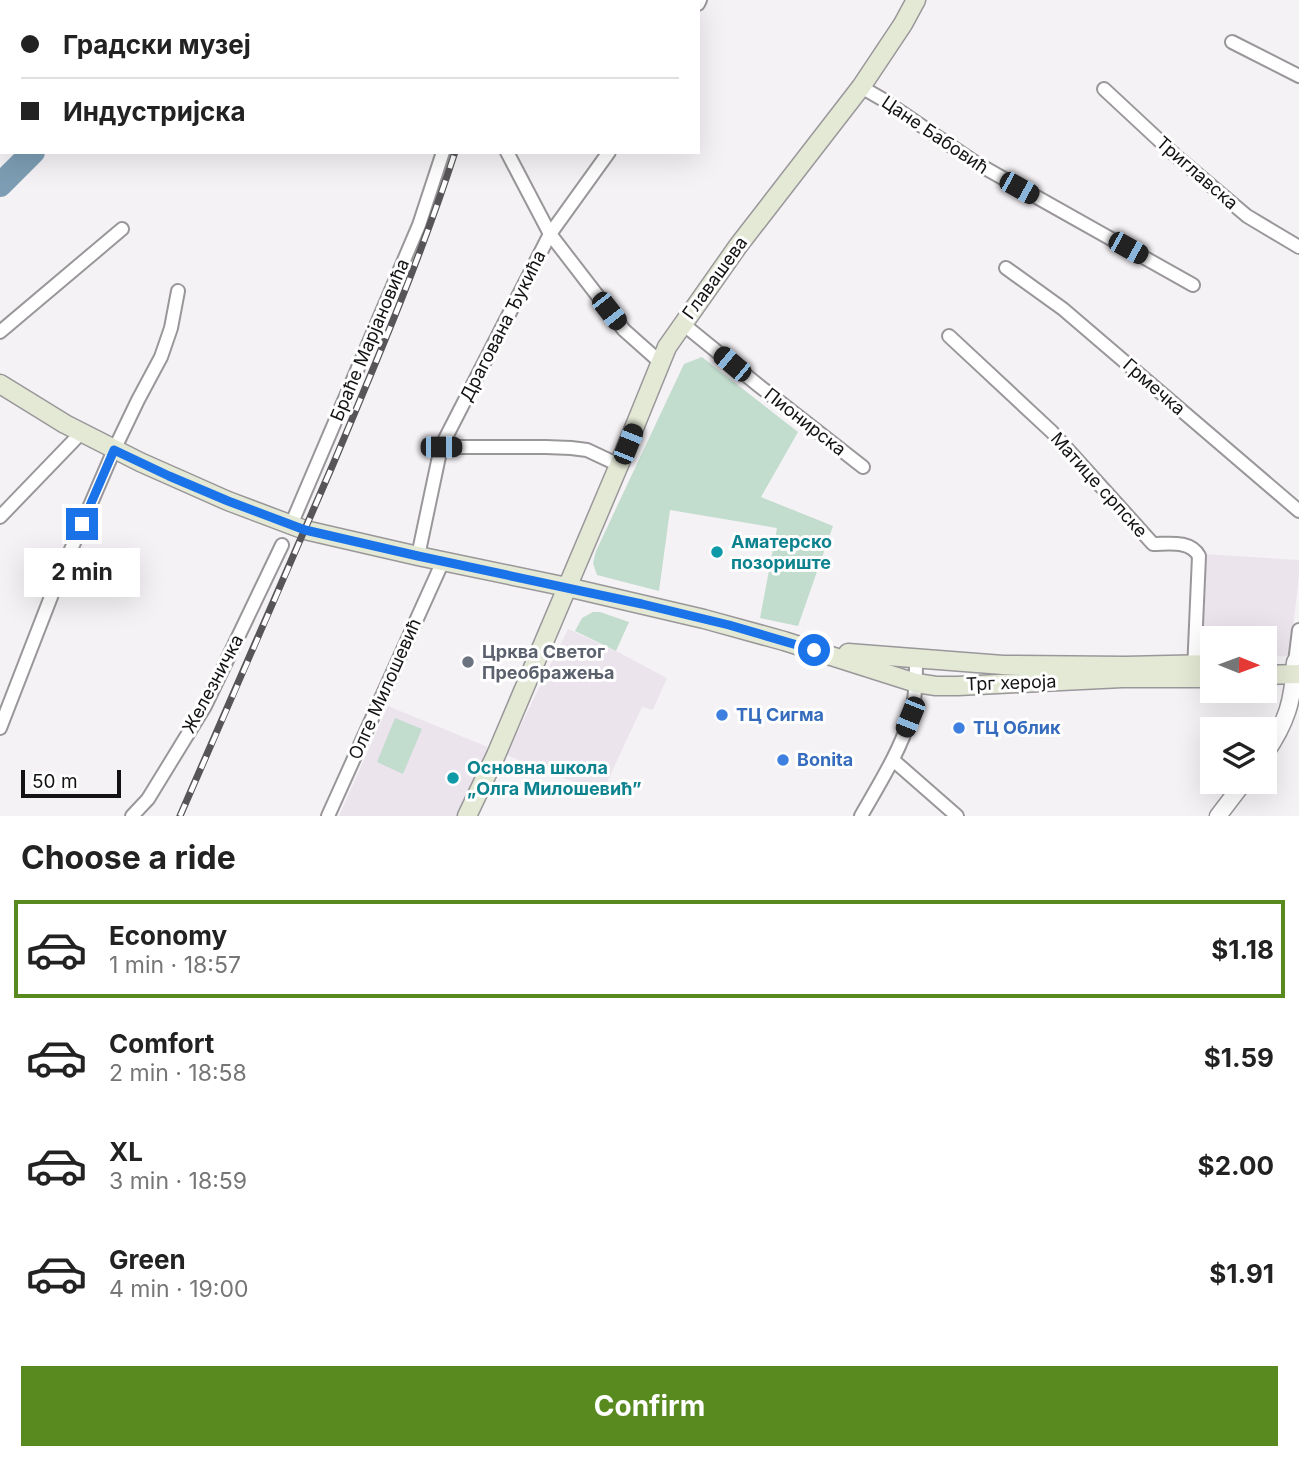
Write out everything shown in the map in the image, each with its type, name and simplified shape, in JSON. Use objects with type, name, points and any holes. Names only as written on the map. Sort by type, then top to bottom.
[{"type":"main road","name":"Главашева","points":[[467,816],[496,755],[667,347],[738,246],[861,87],[916,0]]},
{"type":"main road","name":"Трг хероја","points":[[0,384],[114,450],[228,501],[291,525],[325,535],[704,619],[784,640],[916,682],[958,686],[1122,678],[1200,669]]},
{"type":"main road","name":"Трг хероја","points":[[814,650],[1003,665],[1200,669]]},
{"type":"main road","points":[[1278,665],[1297,668]]},
{"type":"main road","points":[[1278,672],[1297,668]]},
{"type":"street","points":[[1233,42],[1299,76]]},
{"type":"street","name":"Цане Бабовић","points":[[861,87],[883,99],[976,163],[1193,285]]},
{"type":"street","name":"Триглавска","points":[[1104,89],[1176,156],[1247,216],[1299,247]]},
{"type":"street","name":"Браће Марјановића","points":[[291,525],[419,225],[442,154]]},
{"type":"street","points":[[508,154],[550,234],[624,330],[660,362]]},
{"type":"street","name":"Драгована Ђукића","points":[[418,556],[441,447],[550,234],[608,154]]},
{"type":"street","points":[[0,332],[122,229]]},
{"type":"street","name":"Грмечка","points":[[1006,268],[1063,309],[1299,511]]},
{"type":"street","points":[[0,728],[54,589],[114,450],[161,357],[171,327],[177,291]]},
{"type":"street","name":"Пионирска","points":[[683,324],[863,467]]},
{"type":"street","name":"Матице српске","points":[[949,336],[1052,432],[1153,544],[1184,544],[1196,551],[1199,556],[1200,669]]},
{"type":"street","points":[[0,517],[81,433]]},
{"type":"street","points":[[441,447],[571,448],[587,450],[619,465]]},
{"type":"street","name":"Железничка","points":[[132,816],[148,799],[205,706],[282,545]]},
{"type":"street","name":"Олге Милошевић","points":[[328,816],[443,561]]},
{"type":"street","points":[[1277,736],[1291,702],[1297,668],[1299,630]]},
{"type":"street","points":[[860,816],[893,760],[910,717],[916,682],[916,658]]},
{"type":"street","points":[[893,760],[957,816]]},
{"type":"street","points":[[1223,814],[1236,794]]},
{"type":"shaded area","points":[[1204,554],[1299,560],[1290,656],[1278,656],[1278,626],[1201,626]]},
{"type":"shaded area","points":[[568,629],[667,678],[653,710],[642,707],[602,793],[506,755]]},
{"type":"shaded area","points":[[388,706],[488,747],[459,816],[339,816]]},
{"type":"green space","points":[[702,357],[798,432],[761,497],[833,526],[798,626],[760,618],[777,528],[670,510],[659,591],[597,575],[593,563],[596,551],[684,364]]},
{"type":"green space","points":[[593,612],[629,622],[616,651],[575,631],[582,618]]},
{"type":"green space","points":[[395,718],[422,729],[403,774],[377,762]]},
{"type":"waterway","points":[[0,185],[31,154]]},
{"type":"railway","points":[[180,816],[380,351],[454,154]]},
{"type":"place","name":"Аматерско позориште","points":[[717,552]]},
{"type":"place","name":"Црква Светог Преображења","points":[[468,662]]},
{"type":"place","name":"ТЦ Сигма","points":[[722,715]]},
{"type":"place","name":"ТЦ Облик","points":[[959,728]]},
{"type":"place","name":"Bonita","points":[[783,760]]},
{"type":"place","name":"Основна школа „Олга Милошевић”","points":[[453,778]]},
{"type":"route","points":[[82,524],[114,450],[228,501],[305,530],[642,604],[729,625],[814,650]]}]
